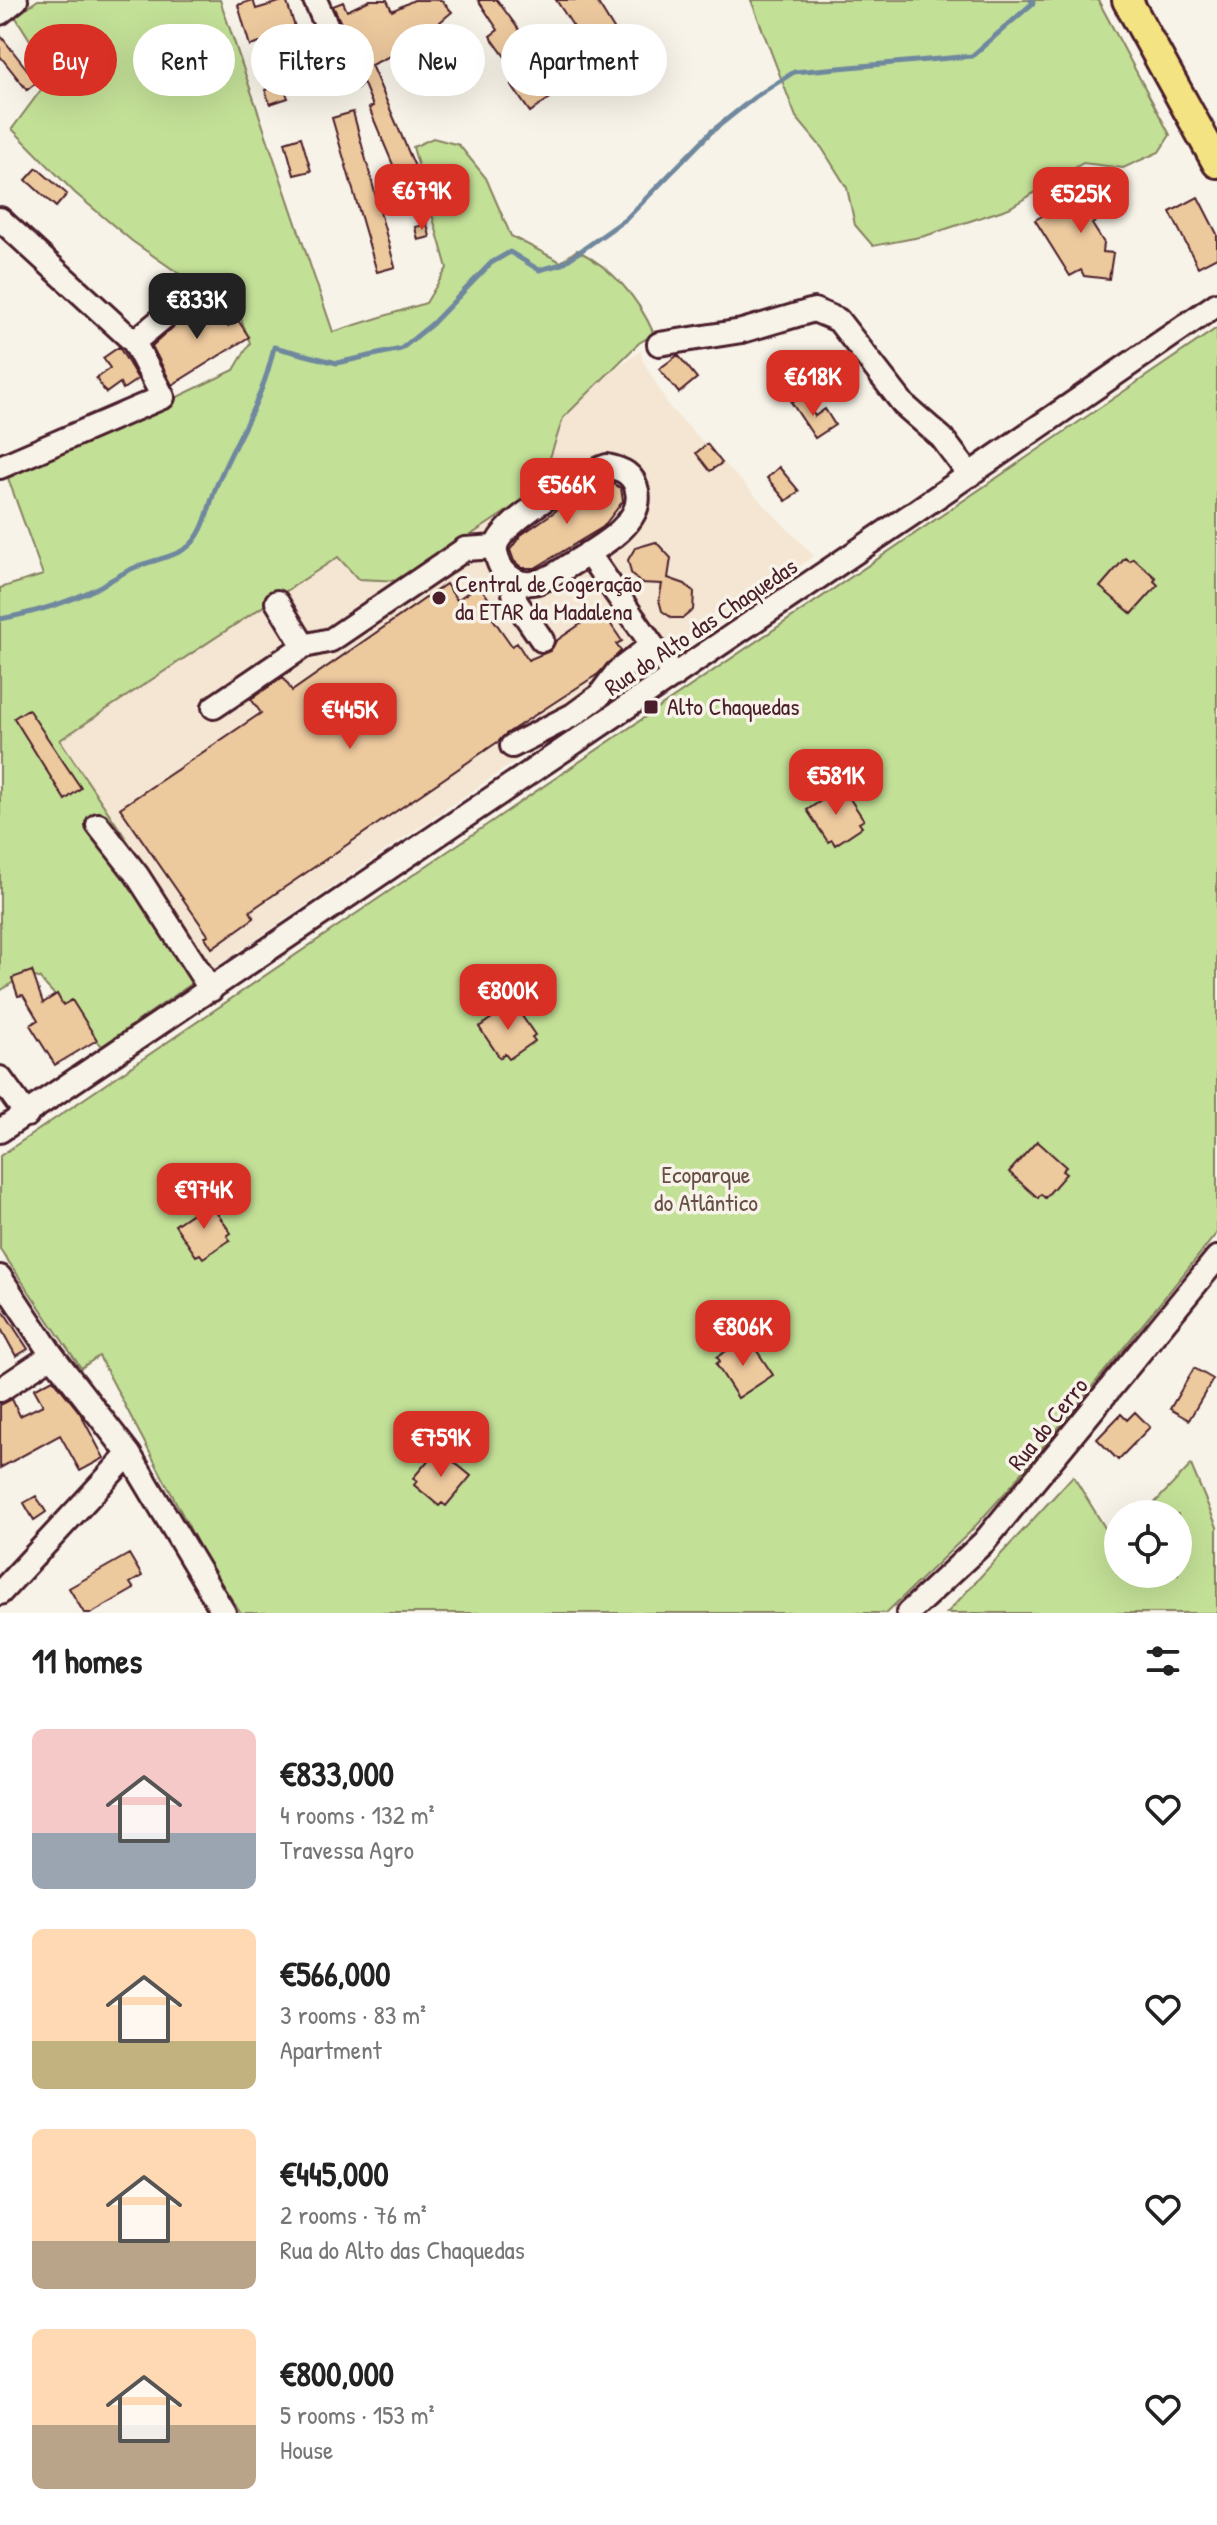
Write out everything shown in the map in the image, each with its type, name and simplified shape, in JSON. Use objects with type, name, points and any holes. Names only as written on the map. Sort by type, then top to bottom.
[{"type":"main road","points":[[1127,0],[1217,163]]},
{"type":"street","points":[[0,13],[16,0]]},
{"type":"street","points":[[315,0],[326,24]]},
{"type":"street","points":[[0,219],[134,342],[163,397],[0,467]]},
{"type":"street","points":[[134,342],[186,299]]},
{"type":"street","name":"Rua do Alto das Chaquedas","points":[[0,1131],[970,475],[1217,304]]},
{"type":"street","points":[[659,344],[742,331],[814,310],[838,320],[904,405],[942,438],[970,475]]},
{"type":"street","points":[[511,579],[526,584],[544,581],[588,553],[635,515],[639,499],[636,483],[624,470],[607,466],[590,471],[506,527],[496,547],[499,565],[511,579],[516,602],[542,640]]},
{"type":"street","points":[[214,707],[304,646],[331,640],[465,549],[496,547]]},
{"type":"street","points":[[588,553],[674,676]]},
{"type":"street","points":[[277,602],[304,646]]},
{"type":"street","points":[[512,746],[573,715],[599,696],[617,672],[652,645]]},
{"type":"street","points":[[98,825],[137,875],[211,990]]},
{"type":"street","points":[[0,1078],[27,1115]]},
{"type":"street","name":"Rua do Cerro","points":[[908,1613],[984,1542],[1217,1258]]},
{"type":"street","points":[[0,1277],[52,1355],[129,1454],[224,1613]]},
{"type":"street","points":[[0,1390],[52,1355]]},
{"type":"street","points":[[0,1593],[129,1454]]},
{"type":"shaded area","points":[[641,351],[642,359],[670,408],[814,556],[207,973],[52,741]]},
{"type":"green space","points":[[38,0],[220,0],[228,24],[133,24],[133,96],[235,96],[235,44],[333,332],[426,303],[447,268],[413,147],[433,138],[459,145],[486,178],[511,236],[561,262],[577,250],[602,266],[632,296],[654,334],[639,343],[563,418],[546,470],[516,505],[401,581],[358,579],[338,557],[60,740],[213,969],[102,1046],[39,978],[24,975],[0,991],[0,588],[43,575],[8,478],[234,370],[250,343],[240,316],[132,241],[75,193],[12,129],[36,96],[117,96],[117,24],[24,24],[24,30],[15,16]]},
{"type":"green space","points":[[751,0],[1098,0],[1170,135],[1159,152],[1123,168],[1083,163],[1009,208],[925,236],[873,246],[855,225],[847,188],[822,148],[796,117]]},
{"type":"green space","name":"Ecoparque do Atlântico","points":[[1217,328],[1217,1233],[1012,1485],[970,1532],[886,1613],[241,1613],[209,1565],[99,1356],[81,1368],[0,1249],[0,1156]]},
{"type":"green space","points":[[1191,1465],[1217,1527],[1217,1613],[947,1613],[1073,1476],[1104,1526],[1104,1588],[1192,1588],[1192,1500],[1157,1500]]},
{"type":"building","points":[[253,0],[256,9],[286,0],[294,24],[251,24],[250,46],[238,5]]},
{"type":"building","points":[[370,0],[387,0],[392,11],[414,0],[441,0],[452,12],[441,24],[390,24],[390,56],[374,64],[374,24],[341,24],[333,6],[343,2],[347,11]]},
{"type":"building","points":[[478,0],[497,0],[515,24],[501,24],[501,51],[490,36],[498,30]]},
{"type":"building","points":[[556,0],[596,0],[611,24],[572,24]]},
{"type":"building","points":[[0,35],[24,65],[24,86],[0,56]]},
{"type":"building","points":[[374,72],[422,183],[404,191],[369,108],[373,106],[369,96],[374,96]]},
{"type":"building","points":[[267,96],[287,96],[288,98],[270,104]]},
{"type":"building","points":[[519,96],[553,96],[530,112]]},
{"type":"building","points":[[353,112],[395,267],[377,272],[332,118]]},
{"type":"building","points":[[301,137],[311,171],[294,175],[285,142]]},
{"type":"building","points":[[37,168],[67,194],[56,207],[26,180]]},
{"type":"building","points":[[1106,187],[1118,208],[1092,224],[1104,243],[1103,252],[1113,253],[1109,279],[1084,276],[1081,270],[1070,276],[1035,220],[1049,212],[1052,216]]},
{"type":"building","points":[[1198,197],[1217,234],[1217,257],[1198,267],[1170,212]]},
{"type":"building","points":[[427,224],[430,237],[418,240],[415,227]]},
{"type":"building","points":[[208,296],[228,326],[238,320],[249,337],[172,385],[152,346]]},
{"type":"building","points":[[119,347],[138,379],[123,389],[120,383],[106,393],[96,378],[110,368],[103,358]]},
{"type":"building","points":[[678,355],[697,378],[679,393],[659,369]]},
{"type":"building","points":[[801,395],[815,416],[825,409],[835,425],[815,438],[791,402]]},
{"type":"building","points":[[707,444],[722,463],[710,471],[696,453]]},
{"type":"building","points":[[779,467],[799,491],[786,501],[767,478]]},
{"type":"building","points":[[608,481],[621,488],[623,501],[603,527],[535,568],[522,568],[514,561],[510,550],[521,535],[570,501]]},
{"type":"building","points":[[656,542],[671,558],[668,578],[685,584],[694,592],[693,610],[683,618],[672,618],[662,611],[659,600],[662,584],[640,583],[631,573],[628,560],[635,548]]},
{"type":"building","points":[[1125,558],[1130,561],[1133,558],[1156,578],[1154,581],[1158,585],[1132,614],[1100,587]]},
{"type":"building","points":[[446,584],[457,600],[479,585],[491,602],[484,606],[512,646],[517,643],[528,660],[550,651],[556,641],[601,610],[622,641],[616,644],[621,651],[598,674],[250,911],[254,918],[212,948],[205,937],[208,935],[120,808],[261,713],[251,699],[283,677],[292,691]]},
{"type":"building","points":[[28,709],[81,788],[65,800],[14,718]]},
{"type":"building","points":[[842,787],[864,820],[859,823],[862,827],[835,845],[832,840],[828,842],[807,810]]},
{"type":"building","points":[[32,971],[43,1003],[57,994],[63,1005],[72,1000],[97,1040],[55,1065],[30,1025],[38,1020],[23,995],[18,996],[12,978]]},
{"type":"building","points":[[513,1003],[535,1035],[532,1037],[535,1041],[509,1059],[505,1054],[500,1058],[479,1027]]},
{"type":"building","points":[[1037,1141],[1066,1167],[1062,1171],[1066,1174],[1045,1198],[1041,1194],[1038,1198],[1009,1172]]},
{"type":"building","points":[[209,1202],[231,1233],[227,1236],[230,1240],[203,1258],[200,1254],[196,1256],[175,1225]]},
{"type":"building","points":[[0,1306],[28,1349],[16,1356],[0,1327]]},
{"type":"building","points":[[744,1340],[747,1344],[751,1342],[773,1375],[738,1398],[716,1364],[720,1361],[717,1357]]},
{"type":"building","points":[[1194,1368],[1213,1379],[1189,1420],[1170,1409]]},
{"type":"building","points":[[53,1379],[80,1413],[104,1458],[80,1471],[60,1435],[0,1468],[0,1405],[12,1399],[20,1416],[43,1405],[34,1389]]},
{"type":"building","points":[[1135,1412],[1150,1427],[1118,1460],[1097,1439],[1121,1414],[1127,1420]]},
{"type":"building","points":[[438,1449],[471,1476],[446,1506],[442,1503],[439,1506],[414,1485],[417,1481],[413,1478]]},
{"type":"building","points":[[36,1496],[46,1512],[34,1520],[24,1503]]},
{"type":"building","points":[[129,1554],[142,1576],[130,1583],[134,1589],[92,1613],[84,1613],[69,1588]]},
{"type":"waterway","points":[[0,619],[71,600],[130,569],[181,551],[192,543],[201,530],[218,482],[257,401],[274,347],[337,363],[401,349],[432,324],[491,263],[510,252],[539,270],[562,264],[626,219],[711,132],[755,97],[794,72],[972,56],[1033,3],[1031,0]]},
{"type":"place","name":"Central de Cogeração da ETAR da Madalena","points":[[439,598]]},
{"type":"place","name":"Alto Chaquedas","points":[[651,707]]}]
